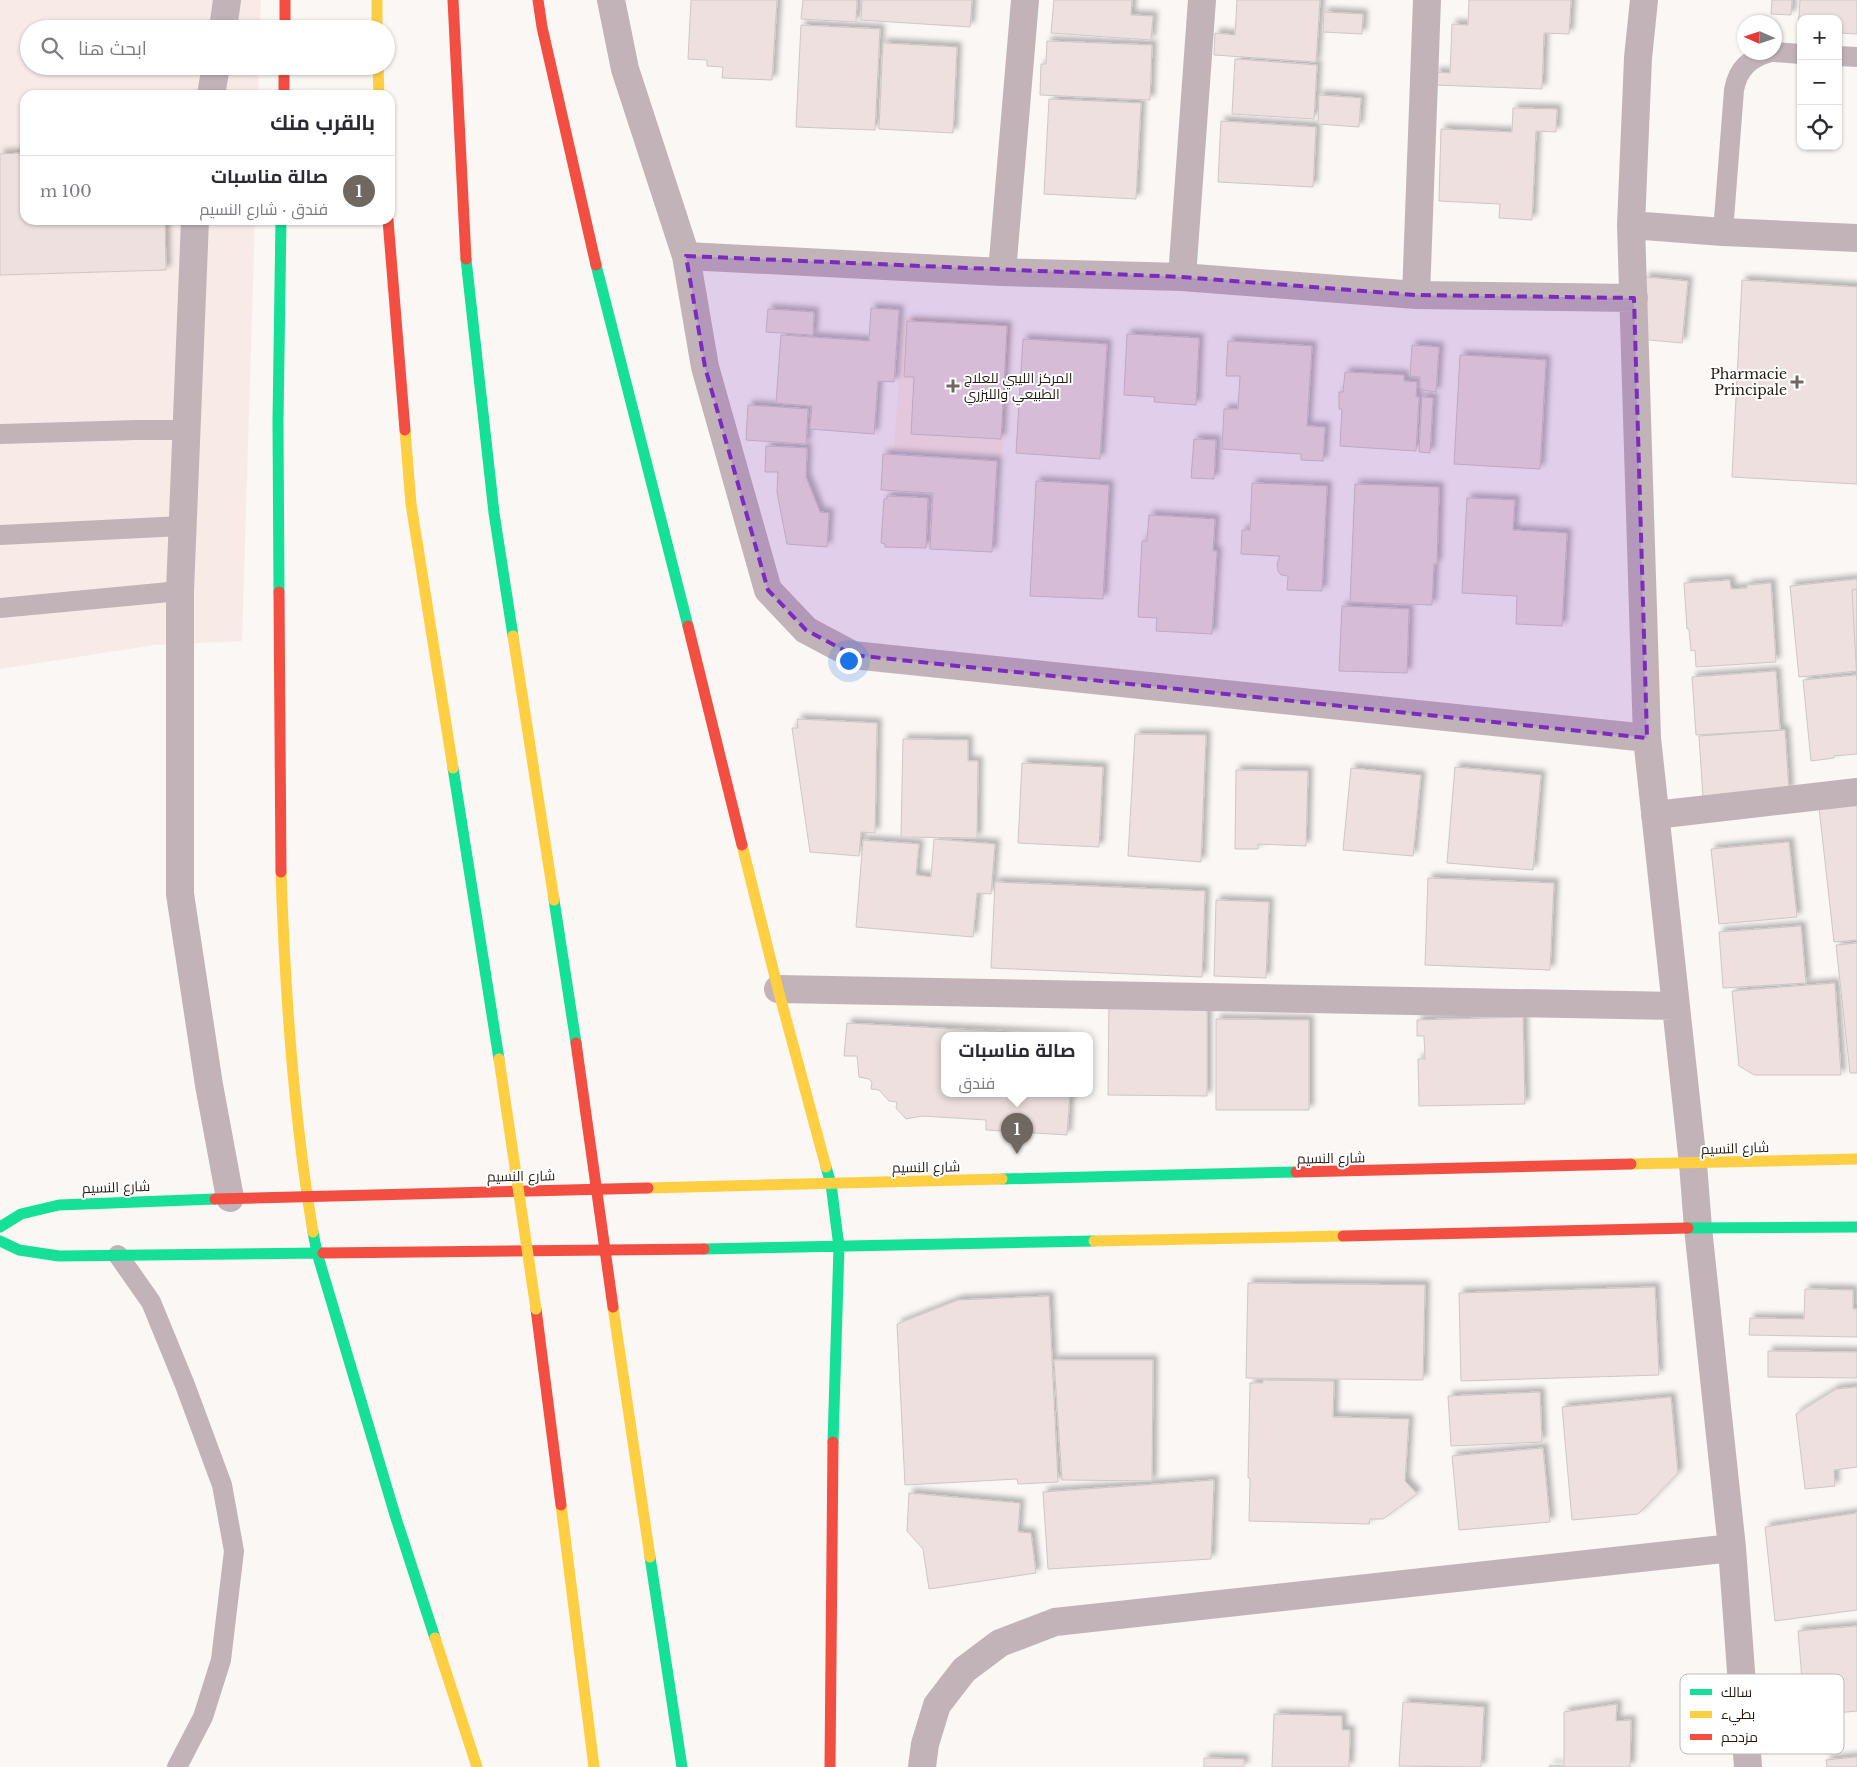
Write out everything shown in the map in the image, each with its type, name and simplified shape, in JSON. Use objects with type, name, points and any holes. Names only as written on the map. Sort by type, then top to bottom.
[{"type":"main road","points":[[285,0],[285,20]]},
{"type":"main road","points":[[377,0],[377,20]]},
{"type":"main road","points":[[454,0],[467,269],[494,513],[576,1043],[613,1307],[682,1767]]},
{"type":"main road","points":[[538,0],[542,27],[596,267],[678,586],[778,989],[831,1184],[839,1247],[834,1389],[830,1767]]},
{"type":"main road","points":[[284,75],[284,90]]},
{"type":"main road","points":[[378,75],[379,90]]},
{"type":"main road","points":[[281,225],[278,421],[281,874],[292,1065],[306,1195],[317,1253],[395,1515],[477,1767]]},
{"type":"main road","points":[[388,225],[412,504],[536,1309],[594,1767]]},
{"type":"main road","name":"شارع النسيم","points":[[0,1227],[21,1214],[60,1205],[306,1195],[1857,1159]]},
{"type":"main road","points":[[0,1241],[18,1250],[59,1256],[839,1247],[1698,1228],[1857,1227]]},
{"type":"street","points":[[224,20],[228,0]]},
{"type":"street","points":[[611,0],[625,69],[686,256],[706,367],[768,590],[806,630],[853,655],[1647,738]]},
{"type":"street","points":[[1002,272],[1025,0]]},
{"type":"street","points":[[1182,277],[1202,0]]},
{"type":"street","points":[[1416,296],[1427,0]]},
{"type":"street","points":[[1644,0],[1638,58],[1631,225],[1647,738],[1732,1548],[1741,1674]]},
{"type":"street","points":[[212,90],[214,75]]},
{"type":"street","points":[[195,225],[180,591],[180,894],[209,1085],[230,1198]]},
{"type":"street","points":[[1631,225],[1723,232],[1857,238]]},
{"type":"street","points":[[686,256],[1002,272],[1182,277],[1416,296],[1634,298]]},
{"type":"street","points":[[1655,815],[1857,792]]},
{"type":"street","points":[[778,989],[1676,1006]]},
{"type":"street","points":[[922,1767],[925,1744],[937,1705],[964,1670],[1000,1643],[1055,1622],[1732,1548]]},
{"type":"street","points":[[1747,1754],[1748,1767]]},
{"type":"lane","points":[[1782,53],[1797,54]]},
{"type":"lane","points":[[1842,56],[1857,57]]},
{"type":"lane","points":[[1723,232],[1734,90],[1736,79],[1751,60]]},
{"type":"lane","points":[[0,434],[186,430]]},
{"type":"lane","points":[[0,535],[182,526]]},
{"type":"lane","points":[[0,608],[180,591]]},
{"type":"lane","points":[[118,1255],[151,1302],[185,1385],[222,1485],[234,1551],[221,1660],[203,1717],[177,1767]]},
{"type":"highlighted area","points":[[686,256],[1182,277],[1416,295],[1634,298],[1647,738],[853,655],[806,630],[768,590],[705,367]]},
{"type":"shaded area","points":[[0,0],[261,0],[260,20],[20,20],[20,75],[259,75],[258,90],[20,90],[20,225],[255,225],[242,641],[155,645],[0,669]]},
{"type":"shaded area","name":"المركز الليبي للعلاج الطبيعي والليزري","points":[[903,317],[1011,324],[1002,456],[894,449]]},
{"type":"building","points":[[691,0],[777,0],[772,80],[722,78],[723,67],[707,66],[707,60],[688,59]]},
{"type":"building","points":[[803,0],[857,0],[856,22],[801,19]]},
{"type":"building","points":[[862,0],[972,0],[970,27],[861,20]]},
{"type":"building","points":[[1054,0],[1132,0],[1131,15],[1153,16],[1151,40],[1051,33]]},
{"type":"building","points":[[1237,0],[1320,0],[1316,62],[1214,55],[1215,33],[1235,35]]},
{"type":"building","points":[[1469,0],[1571,0],[1569,34],[1544,33],[1542,89],[1435,85],[1435,72],[1450,73],[1452,24],[1468,25]]},
{"type":"building","points":[[1772,0],[1792,0],[1791,15],[1771,14]]},
{"type":"building","points":[[1800,0],[1857,0],[1857,34],[1842,33],[1842,15],[1799,15]]},
{"type":"building","points":[[1324,12],[1363,14],[1362,34],[1323,32]]},
{"type":"building","points":[[801,25],[880,29],[875,130],[796,127]]},
{"type":"building","points":[[1047,41],[1152,45],[1150,100],[1040,95],[1041,64],[1046,64]]},
{"type":"building","points":[[883,43],[957,47],[953,133],[879,129]]},
{"type":"building","points":[[1235,59],[1317,65],[1314,119],[1232,114]]},
{"type":"building","points":[[1319,95],[1361,98],[1359,127],[1318,124]]},
{"type":"building","points":[[1049,99],[1141,103],[1136,199],[1044,194]]},
{"type":"building","points":[[1513,108],[1557,109],[1556,132],[1536,131],[1532,220],[1499,218],[1500,204],[1439,201],[1441,129],[1512,132]]},
{"type":"building","points":[[1221,121],[1316,127],[1313,187],[1218,182]]},
{"type":"building","points":[[20,153],[20,225],[165,225],[166,270],[0,275],[0,154]]},
{"type":"building","points":[[1645,277],[1688,281],[1682,343],[1639,339]]},
{"type":"building","name":"Pharmacie Principale","points":[[1742,280],[1857,287],[1857,484],[1732,477]]},
{"type":"building","points":[[871,308],[899,310],[894,382],[878,381],[874,434],[810,429],[812,406],[776,403],[781,335],[869,341]]},
{"type":"building","points":[[768,309],[814,312],[813,335],[766,332]]},
{"type":"building","name":"المركز الليبي للعلاج الطبيعي والليزري","points":[[907,321],[1007,326],[1001,439],[911,434],[914,377],[904,377]]},
{"type":"building","points":[[1127,334],[1199,338],[1196,405],[1154,402],[1155,397],[1124,395]]},
{"type":"building","points":[[1023,339],[1107,344],[1100,459],[1016,453]]},
{"type":"building","points":[[1228,341],[1312,346],[1307,426],[1325,427],[1323,461],[1301,460],[1301,454],[1222,449],[1224,409],[1238,409],[1240,376],[1226,376]]},
{"type":"building","points":[[1412,345],[1439,347],[1436,392],[1422,390],[1420,388],[1420,377],[1410,376]]},
{"type":"building","points":[[1460,355],[1546,360],[1540,469],[1454,464]]},
{"type":"building","points":[[1345,372],[1404,375],[1404,381],[1417,382],[1416,397],[1419,397],[1416,451],[1340,446],[1342,409],[1339,409],[1339,392],[1343,392]]},
{"type":"building","points":[[1422,397],[1433,398],[1430,453],[1419,452]]},
{"type":"building","points":[[748,405],[808,409],[806,444],[746,440]]},
{"type":"building","points":[[1194,439],[1216,440],[1214,479],[1191,478]]},
{"type":"building","points":[[766,446],[807,448],[806,477],[820,512],[829,513],[827,547],[787,544],[777,492],[778,472],[765,472]]},
{"type":"building","points":[[883,454],[997,461],[992,552],[930,549],[933,493],[881,490]]},
{"type":"building","points":[[1036,481],[1109,485],[1103,599],[1030,596]]},
{"type":"building","points":[[1252,483],[1327,486],[1322,591],[1287,590],[1288,576],[1281,575],[1278,571],[1277,564],[1280,556],[1241,554],[1242,530],[1250,530]]},
{"type":"building","points":[[1355,484],[1439,487],[1437,564],[1434,564],[1432,605],[1350,602]]},
{"type":"building","points":[[887,496],[928,498],[926,548],[885,547],[885,544],[881,543],[884,499],[887,499]]},
{"type":"building","points":[[1467,498],[1515,500],[1513,530],[1567,533],[1562,626],[1516,624],[1517,596],[1462,593]]},
{"type":"building","points":[[1149,515],[1215,519],[1213,551],[1217,551],[1212,634],[1156,631],[1157,618],[1138,617],[1142,541],[1147,541]]},
{"type":"building","points":[[1857,579],[1857,671],[1799,677],[1790,586]]},
{"type":"building","points":[[1730,580],[1731,589],[1747,588],[1747,585],[1771,583],[1776,662],[1696,667],[1695,650],[1691,651],[1689,629],[1687,629],[1684,583]]},
{"type":"building","points":[[1857,589],[1857,681],[1852,590]]},
{"type":"building","points":[[1342,606],[1409,609],[1407,673],[1339,671]]},
{"type":"building","points":[[1776,671],[1780,730],[1696,735],[1692,677]]},
{"type":"building","points":[[1857,675],[1857,754],[1811,761],[1803,680]]},
{"type":"building","points":[[797,719],[877,723],[875,833],[861,832],[859,856],[810,852],[792,728],[798,728]]},
{"type":"building","points":[[1785,730],[1789,791],[1703,797],[1699,736]]},
{"type":"building","points":[[1135,734],[1206,735],[1201,862],[1128,856]]},
{"type":"building","points":[[903,739],[968,740],[968,761],[978,761],[977,838],[901,837]]},
{"type":"building","points":[[1022,763],[1103,767],[1099,847],[1018,843]]},
{"type":"building","points":[[1455,767],[1541,775],[1533,870],[1447,863]]},
{"type":"building","points":[[1351,768],[1421,775],[1413,856],[1343,850]]},
{"type":"building","points":[[1236,770],[1308,771],[1306,846],[1258,844],[1258,849],[1235,849]]},
{"type":"building","points":[[1857,804],[1857,940],[1834,942],[1819,808]]},
{"type":"building","points":[[934,839],[995,844],[991,894],[977,893],[973,937],[856,927],[863,840],[919,844],[916,875],[931,877]]},
{"type":"building","points":[[1789,842],[1797,917],[1719,924],[1711,849]]},
{"type":"building","points":[[1428,878],[1554,883],[1550,970],[1425,965]]},
{"type":"building","points":[[995,882],[1205,891],[1202,977],[991,968]]},
{"type":"building","points":[[1216,900],[1269,902],[1266,978],[1214,976]]},
{"type":"building","points":[[1801,926],[1806,983],[1723,988],[1719,932]]},
{"type":"building","points":[[1857,943],[1857,1073],[1850,1073],[1836,945]]},
{"type":"building","points":[[1835,983],[1841,1075],[1754,1075],[1739,1066],[1732,991]]},
{"type":"building","points":[[1109,1002],[1207,1003],[1207,1096],[1108,1095]]},
{"type":"building","points":[[1523,1017],[1525,1104],[1419,1106],[1418,1059],[1425,1059],[1424,1036],[1417,1036],[1417,1020]]},
{"type":"building","points":[[1216,1019],[1309,1020],[1309,1110],[1216,1110]]},
{"type":"building","points":[[847,1023],[1011,1032],[941,1032],[941,1097],[1070,1097],[1067,1135],[986,1130],[986,1120],[922,1116],[906,1119],[896,1108],[897,1102],[889,1101],[879,1090],[871,1089],[872,1082],[869,1079],[859,1077],[857,1056],[844,1056]]},
{"type":"building","points":[[1248,1283],[1425,1285],[1423,1380],[1246,1378]]},
{"type":"building","points":[[1655,1287],[1659,1375],[1461,1381],[1459,1293]]},
{"type":"building","points":[[1805,1289],[1853,1290],[1853,1309],[1857,1309],[1857,1337],[1749,1335],[1750,1318],[1804,1319]]},
{"type":"building","points":[[1049,1296],[1058,1482],[1018,1484],[1017,1479],[905,1485],[897,1324],[958,1300]]},
{"type":"building","points":[[1768,1351],[1857,1352],[1857,1378],[1768,1377]]},
{"type":"building","points":[[1054,1360],[1153,1360],[1152,1481],[1062,1480]]},
{"type":"building","points":[[1263,1380],[1334,1381],[1333,1417],[1409,1419],[1405,1481],[1417,1494],[1383,1519],[1370,1519],[1369,1524],[1249,1521],[1250,1383],[1263,1383]]},
{"type":"building","points":[[1857,1387],[1857,1467],[1834,1470],[1835,1486],[1805,1489],[1796,1414],[1836,1389]]},
{"type":"building","points":[[1540,1392],[1542,1442],[1451,1446],[1448,1396]]},
{"type":"building","points":[[1671,1397],[1678,1473],[1638,1514],[1572,1520],[1562,1407]]},
{"type":"building","points":[[1543,1448],[1550,1522],[1459,1530],[1452,1456]]},
{"type":"building","points":[[1214,1480],[1211,1559],[1048,1569],[1043,1492]]},
{"type":"building","points":[[909,1493],[1020,1503],[1018,1532],[1031,1533],[1036,1573],[929,1589],[923,1549],[907,1531]]},
{"type":"building","points":[[1857,1513],[1857,1610],[1775,1621],[1765,1527]]},
{"type":"building","points":[[1857,1626],[1857,1711],[1844,1712],[1844,1674],[1802,1674],[1798,1631]]},
{"type":"building","points":[[1403,1702],[1484,1707],[1481,1767],[1399,1766]]},
{"type":"building","points":[[1617,1704],[1616,1721],[1631,1720],[1630,1767],[1549,1767],[1550,1765],[1564,1766],[1564,1712]]},
{"type":"building","points":[[1274,1714],[1342,1716],[1342,1730],[1350,1730],[1349,1767],[1272,1767]]},
{"type":"building","points":[[1857,1757],[1857,1767],[1827,1767],[1826,1760]]},
{"type":"building","points":[[1204,1758],[1244,1759],[1244,1767],[1204,1767]]},
{"type":"traffic: fast","points":[[279,592],[278,421],[281,225]]},
{"type":"traffic: fast","points":[[466,259],[494,513],[513,636]]},
{"type":"traffic: fast","points":[[596,265],[688,626]]},
{"type":"traffic: fast","points":[[453,768],[499,1059]]},
{"type":"traffic: fast","points":[[554,900],[576,1043]]},
{"type":"traffic: fast","points":[[826,1167],[831,1184],[839,1247],[833,1442]]},
{"type":"traffic: fast","points":[[1002,1179],[1296,1172]]},
{"type":"traffic: fast","points":[[0,1227],[21,1214],[59,1205],[215,1199]]},
{"type":"traffic: fast","points":[[1688,1228],[1857,1227]]},
{"type":"traffic: fast","points":[[313,1232],[317,1253],[395,1515],[435,1638]]},
{"type":"traffic: fast","points":[[0,1241],[19,1250],[59,1256],[323,1253]]},
{"type":"traffic: fast","points":[[704,1249],[1094,1241]]},
{"type":"traffic: fast","points":[[650,1557],[682,1767]]},
{"type":"traffic: slow","points":[[377,0],[377,20]]},
{"type":"traffic: slow","points":[[378,75],[379,90]]},
{"type":"traffic: slow","points":[[405,430],[411,504],[453,768]]},
{"type":"traffic: slow","points":[[513,636],[554,900]]},
{"type":"traffic: slow","points":[[742,845],[778,989],[826,1167]]},
{"type":"traffic: slow","points":[[281,872],[291,1053],[300,1143],[313,1232]]},
{"type":"traffic: slow","points":[[499,1059],[536,1309]]},
{"type":"traffic: slow","points":[[1631,1164],[1857,1159]]},
{"type":"traffic: slow","points":[[648,1188],[1002,1179]]},
{"type":"traffic: slow","points":[[1094,1241],[1343,1236]]},
{"type":"traffic: slow","points":[[613,1307],[650,1557]]},
{"type":"traffic: slow","points":[[561,1505],[594,1767]]},
{"type":"traffic: slow","points":[[435,1638],[477,1767]]},
{"type":"traffic: jam","points":[[285,0],[285,20]]},
{"type":"traffic: jam","points":[[453,0],[466,259]]},
{"type":"traffic: jam","points":[[538,0],[542,27],[596,265]]},
{"type":"traffic: jam","points":[[284,75],[284,90]]},
{"type":"traffic: jam","points":[[388,225],[405,430]]},
{"type":"traffic: jam","points":[[279,592],[281,872]]},
{"type":"traffic: jam","points":[[688,626],[742,845]]},
{"type":"traffic: jam","points":[[576,1043],[613,1307]]},
{"type":"traffic: jam","points":[[1296,1172],[1631,1164]]},
{"type":"traffic: jam","points":[[215,1199],[648,1188]]},
{"type":"traffic: jam","points":[[1343,1236],[1688,1228]]},
{"type":"traffic: jam","points":[[323,1253],[704,1249]]},
{"type":"traffic: jam","points":[[536,1309],[561,1505]]},
{"type":"traffic: jam","points":[[830,1767],[833,1442]]},
{"type":"place","name":"Pharmacie Principale","points":[[1797,382]]},
{"type":"place","name":"المركز الليبي للعلاج الطبيعي والليزري","points":[[953,386]]},
{"type":"place","name":"صالة مناسبات","points":[[1017,1154]]}]
